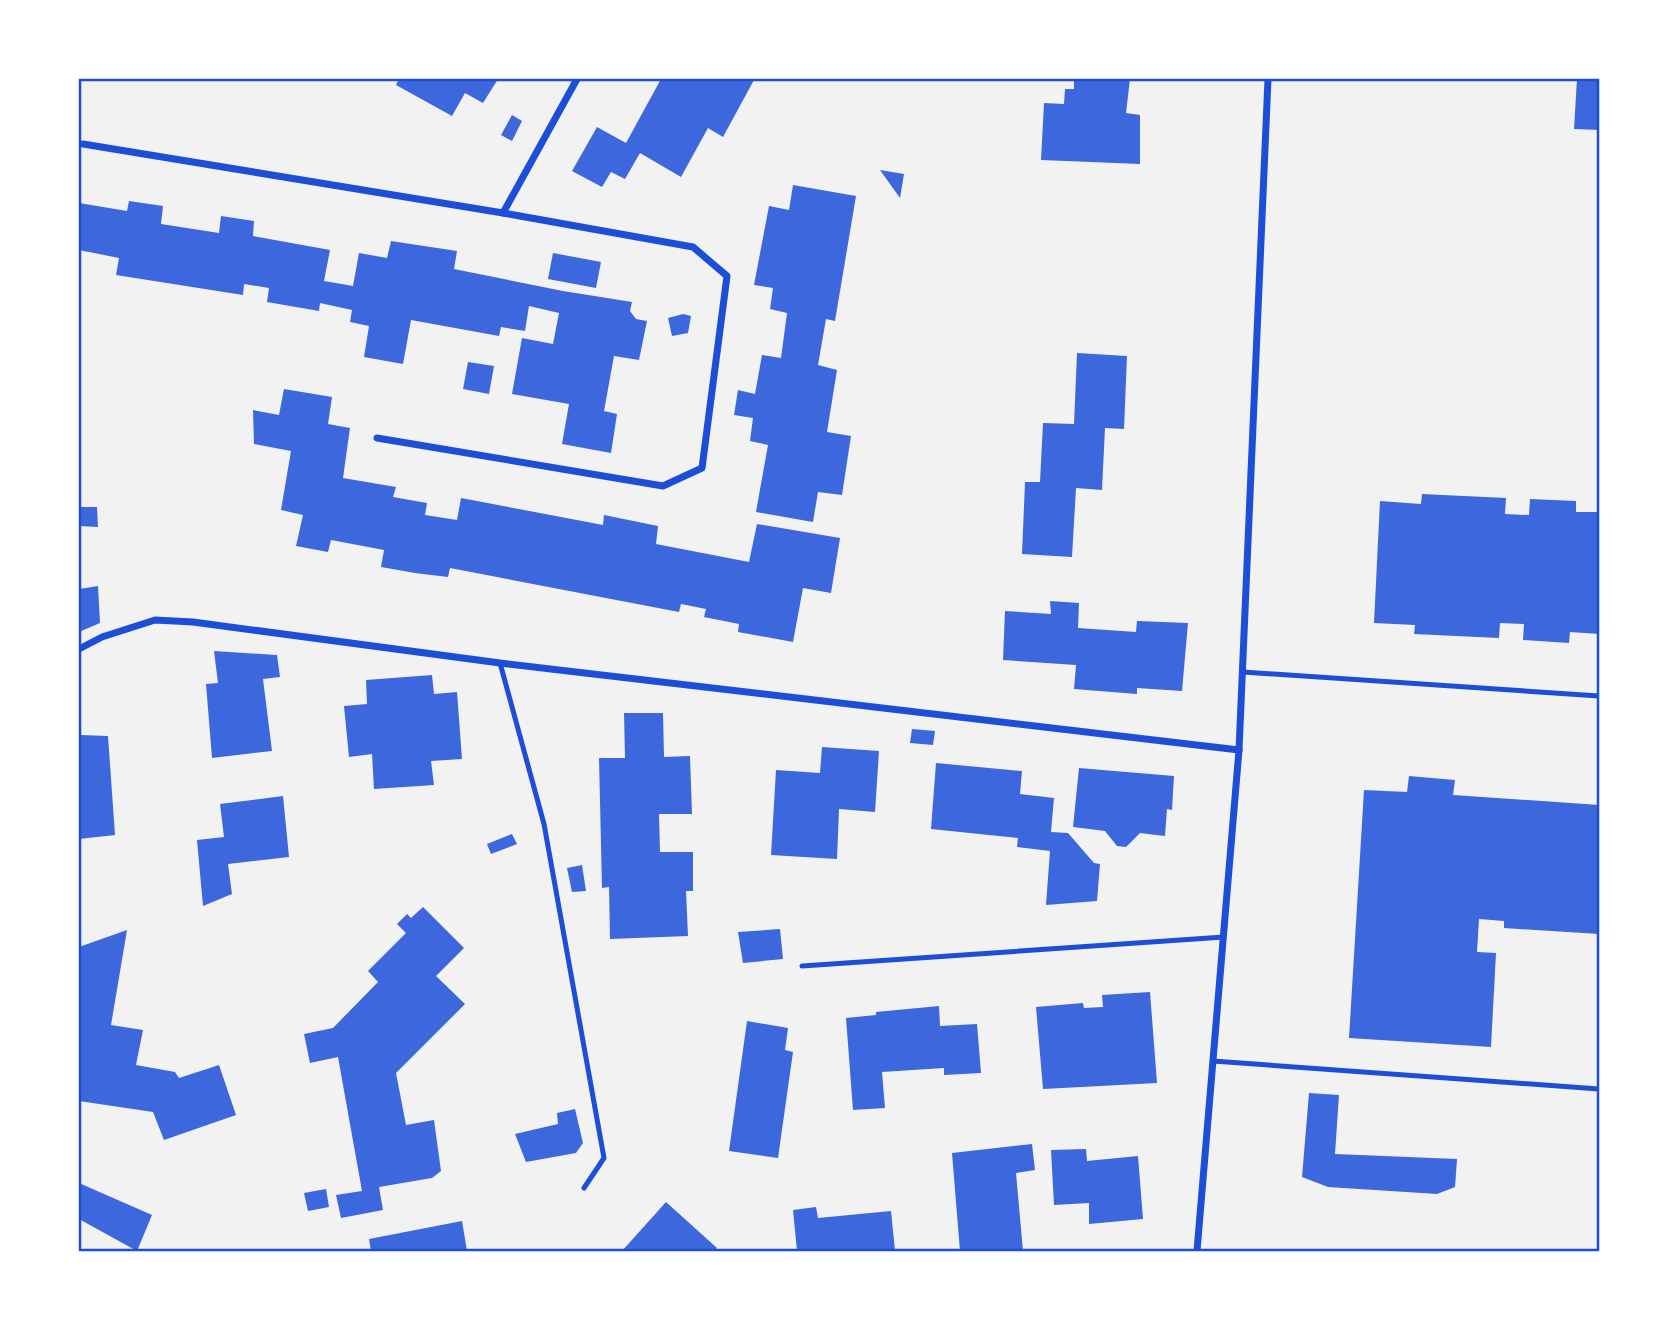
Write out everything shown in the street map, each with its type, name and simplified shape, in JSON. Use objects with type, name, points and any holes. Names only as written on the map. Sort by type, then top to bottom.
[{"type":"street","points":[[503,213],[577,79]]},
{"type":"street","points":[[1197,1251],[1239,750],[1268,79]]},
{"type":"street","points":[[83,144],[693,247],[727,276],[702,468],[663,486],[377,438]]},
{"type":"street","points":[[79,649],[102,637],[155,620],[193,622],[500,663],[1239,750]]},
{"type":"lane","points":[[500,663],[544,824],[604,1158],[584,1188]]},
{"type":"lane","points":[[1243,672],[1599,696]]},
{"type":"lane","points":[[802,966],[1224,937]]},
{"type":"lane","points":[[1213,1061],[1599,1089]]},
{"type":"building","points":[[399,79],[498,79],[483,103],[465,93],[452,116],[396,85]]},
{"type":"building","points":[[661,79],[754,80],[723,137],[708,128],[681,177],[640,153],[625,179],[611,172],[602,187],[572,171],[597,127],[626,143]]},
{"type":"building","points":[[1074,79],[1130,79],[1126,113],[1140,115],[1140,164],[1041,160],[1044,103],[1064,104],[1065,89],[1074,89]]},
{"type":"building","points":[[1577,79],[1599,79],[1599,130],[1574,129]]},
{"type":"building","points":[[512,115],[522,121],[512,141],[501,135]]},
{"type":"building","points":[[880,170],[904,174],[900,198]]},
{"type":"building","points":[[793,185],[856,196],[835,321],[826,319],[818,365],[837,370],[827,432],[851,436],[842,495],[818,492],[813,522],[756,512],[768,445],[750,441],[753,418],[734,415],[738,390],[755,394],[762,355],[781,358],[787,313],[770,309],[773,288],[754,285],[769,206],[789,210]]},
{"type":"building","points":[[129,201],[163,206],[161,224],[219,233],[221,216],[254,221],[253,236],[330,250],[324,281],[353,286],[359,253],[387,258],[391,241],[457,251],[454,269],[632,302],[630,311],[636,319],[647,321],[639,360],[614,356],[604,411],[617,414],[611,453],[562,444],[569,404],[512,394],[522,338],[553,344],[559,313],[529,306],[525,331],[501,327],[499,336],[411,320],[403,364],[364,357],[369,326],[350,322],[352,310],[320,303],[319,311],[267,302],[269,288],[244,284],[243,295],[116,275],[119,258],[79,250],[79,203],[127,211]]},
{"type":"building","points":[[553,253],[601,262],[596,288],[548,279]]},
{"type":"building","points":[[683,314],[691,316],[688,333],[672,336],[668,318]]},
{"type":"building","points":[[1077,353],[1127,356],[1124,429],[1105,428],[1102,490],[1076,488],[1072,557],[1022,554],[1025,482],[1040,482],[1043,423],[1074,424]]},
{"type":"building","points":[[468,362],[494,366],[489,394],[463,389]]},
{"type":"building","points":[[284,389],[332,397],[328,424],[350,428],[343,478],[396,487],[393,497],[427,503],[425,515],[457,520],[461,498],[603,525],[604,515],[658,526],[656,544],[749,562],[757,524],[840,538],[831,593],[803,588],[793,642],[738,632],[739,624],[704,617],[706,609],[681,604],[679,612],[450,568],[448,577],[381,567],[384,550],[331,540],[328,552],[296,546],[303,515],[281,510],[291,451],[254,444],[253,410],[279,415]]},
{"type":"building","points":[[1422,494],[1506,498],[1505,514],[1529,515],[1530,499],[1576,501],[1576,512],[1599,512],[1599,634],[1570,632],[1569,643],[1523,640],[1524,624],[1500,623],[1499,638],[1414,634],[1415,625],[1374,623],[1380,501],[1421,504]]},
{"type":"building","points":[[79,507],[97,507],[98,527],[79,526]]},
{"type":"building","points":[[98,586],[100,623],[79,632],[79,589]]},
{"type":"building","points":[[1050,601],[1079,603],[1078,628],[1136,632],[1137,621],[1188,623],[1182,691],[1137,688],[1137,694],[1074,689],[1076,665],[1003,660],[1005,611],[1051,614]]},
{"type":"building","points":[[214,651],[277,655],[280,677],[263,679],[272,751],[212,758],[206,684],[218,683]]},
{"type":"building","points":[[432,675],[434,694],[457,692],[462,759],[431,761],[434,785],[374,789],[372,754],[349,757],[344,706],[367,704],[366,680]]},
{"type":"building","points":[[624,713],[663,713],[664,757],[690,756],[692,814],[659,814],[660,852],[693,852],[693,891],[686,891],[688,936],[610,939],[609,887],[602,888],[599,758],[625,758]]},
{"type":"building","points":[[79,728],[81,735],[108,736],[115,835],[79,839]]},
{"type":"building","points":[[912,729],[935,731],[933,745],[910,743]]},
{"type":"building","points":[[822,747],[879,751],[875,812],[839,809],[837,859],[771,855],[776,770],[820,773]]},
{"type":"building","points":[[936,763],[1022,771],[1020,794],[1054,798],[1051,832],[1068,833],[1094,863],[1100,864],[1097,901],[1046,905],[1050,851],[1017,847],[1018,838],[931,829]]},
{"type":"building","points":[[1079,768],[1174,776],[1172,810],[1167,809],[1165,836],[1140,833],[1126,847],[1117,846],[1105,831],[1073,827]]},
{"type":"building","points":[[1409,776],[1455,780],[1453,795],[1599,805],[1599,934],[1504,928],[1504,921],[1479,919],[1477,952],[1496,953],[1491,1047],[1349,1038],[1364,790],[1407,792]]},
{"type":"building","points":[[283,796],[289,857],[228,864],[232,894],[203,906],[197,840],[224,837],[220,804]]},
{"type":"building","points":[[512,834],[517,844],[491,854],[487,844]]},
{"type":"building","points":[[582,865],[586,891],[572,892],[567,868]]},
{"type":"building","points":[[423,907],[464,948],[436,976],[465,1004],[396,1073],[406,1125],[434,1120],[441,1171],[432,1178],[379,1187],[383,1210],[341,1218],[336,1195],[362,1191],[338,1057],[310,1063],[304,1034],[333,1028],[378,982],[368,971],[406,933],[397,924],[407,914],[411,918]]},
{"type":"building","points":[[780,929],[783,959],[743,963],[738,932]]},
{"type":"building","points":[[127,930],[111,1025],[143,1030],[136,1065],[175,1072],[179,1078],[219,1065],[236,1115],[164,1140],[153,1112],[79,1101],[79,947]]},
{"type":"building","points":[[1150,992],[1157,1083],[1043,1089],[1036,1007],[1083,1003],[1084,1008],[1103,1007],[1102,995]]},
{"type":"building","points":[[939,1006],[940,1026],[977,1024],[981,1073],[944,1075],[944,1068],[882,1072],[885,1108],[853,1110],[846,1018],[876,1015],[876,1012]]},
{"type":"building","points":[[747,1021],[788,1028],[785,1050],[793,1052],[778,1158],[729,1151]]},
{"type":"building","points":[[1309,1093],[1339,1095],[1335,1154],[1457,1159],[1455,1187],[1437,1194],[1328,1187],[1302,1177]]},
{"type":"building","points":[[575,1109],[583,1143],[576,1153],[526,1162],[515,1134],[558,1124],[557,1113]]},
{"type":"building","points":[[1032,1144],[1035,1170],[1016,1173],[1023,1251],[960,1251],[952,1153]]},
{"type":"building","points":[[1086,1149],[1087,1161],[1138,1156],[1143,1219],[1089,1224],[1089,1203],[1054,1205],[1051,1150]]},
{"type":"building","points":[[79,1183],[152,1215],[137,1251],[79,1219]]},
{"type":"building","points":[[326,1189],[329,1207],[308,1211],[304,1193]]},
{"type":"building","points":[[666,1202],[717,1248],[714,1251],[622,1251]]},
{"type":"building","points":[[816,1207],[818,1218],[891,1211],[895,1251],[797,1251],[793,1210]]},
{"type":"building","points":[[462,1221],[467,1251],[371,1251],[369,1239]]}]
